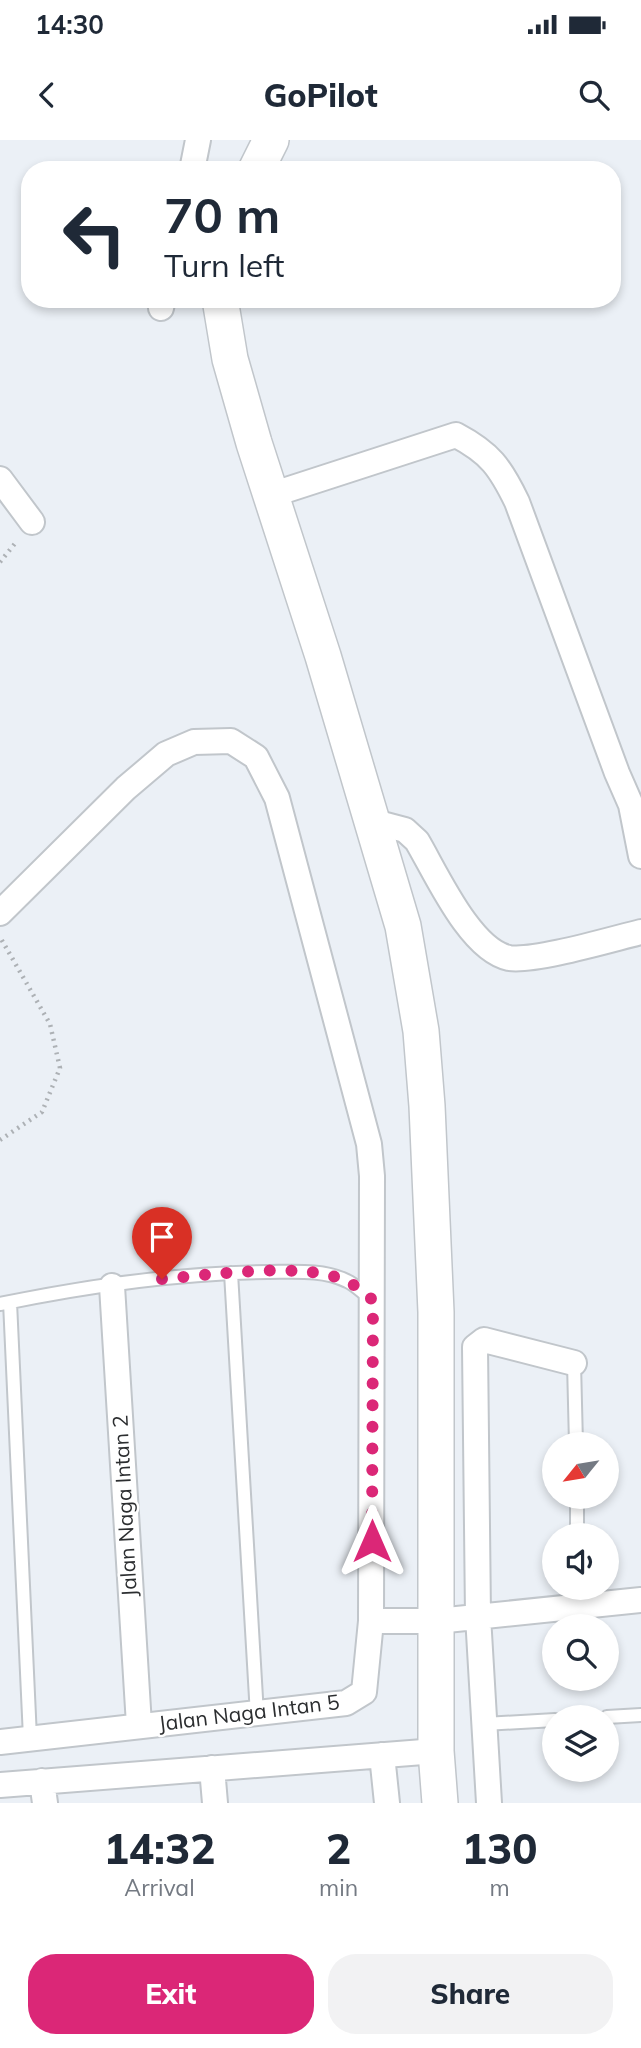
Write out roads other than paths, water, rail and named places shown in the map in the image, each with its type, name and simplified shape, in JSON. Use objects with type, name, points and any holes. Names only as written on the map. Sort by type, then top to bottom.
[{"type":"main road","points":[[260,161],[271,140]]},
{"type":"main road","points":[[222,308],[230,359],[323,656],[403,926],[421,1031],[428,1106],[436,1312],[436,1751],[440,1803]]},
{"type":"street","points":[[194,161],[198,140]]},
{"type":"street","points":[[271,495],[456,435],[481,448],[502,470],[517,502],[617,773],[631,804],[641,856]]},
{"type":"street","points":[[0,479],[32,522]]},
{"type":"street","points":[[0,913],[126,788],[166,754],[194,742],[231,741],[256,757],[276,797],[369,1144],[372,1176],[373,1300],[371,1621],[437,1621],[562,1600]]},
{"type":"street","points":[[371,821],[405,830],[417,841],[470,930],[490,949],[509,958],[540,956],[641,932]]},
{"type":"street","name":"Jalan Naga Intan 2","points":[[112,1286],[139,1725]]},
{"type":"street","points":[[489,1803],[478,1616],[475,1347],[484,1340],[574,1363]]},
{"type":"street","points":[[619,1599],[641,1600]]},
{"type":"street","name":"Jalan Naga Intan 5","points":[[0,1742],[346,1703],[364,1692],[371,1621]]},
{"type":"street","points":[[0,1784],[43,1792],[212,1768],[436,1751]]},
{"type":"street","points":[[382,1755],[387,1803]]},
{"type":"street","points":[[212,1768],[215,1803]]},
{"type":"lane","points":[[30,1738],[5,1303],[112,1286],[231,1273],[317,1273],[346,1281],[373,1300]]},
{"type":"lane","points":[[231,1273],[257,1715]]},
{"type":"lane","points":[[574,1363],[576,1432]]},
{"type":"lane","points":[[619,1716],[641,1715]]},
{"type":"lane","points":[[484,1724],[542,1721]]}]
